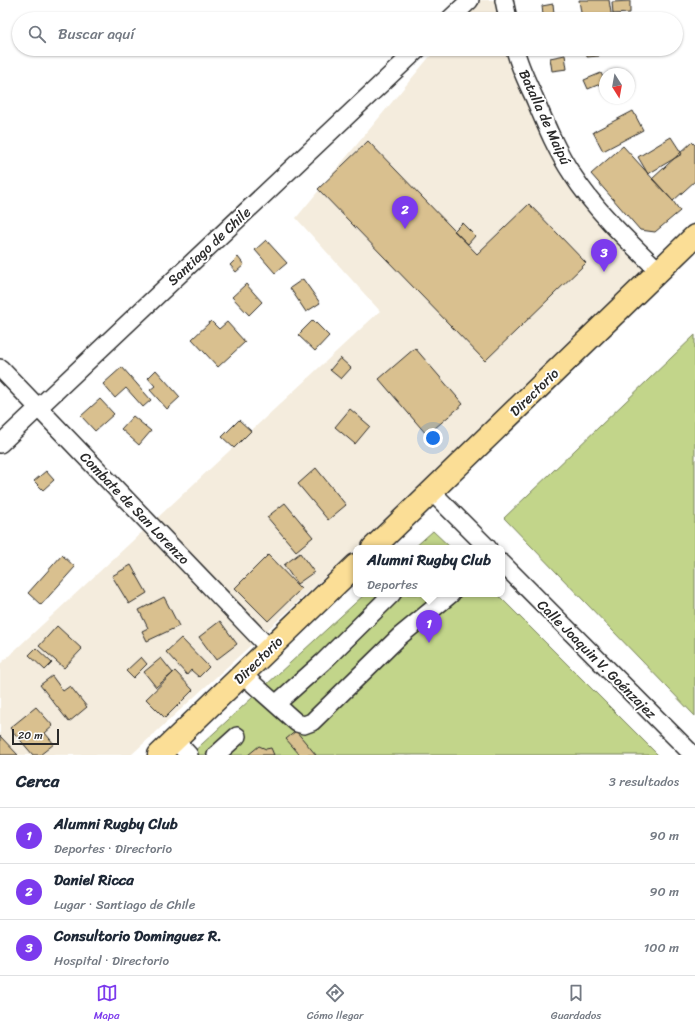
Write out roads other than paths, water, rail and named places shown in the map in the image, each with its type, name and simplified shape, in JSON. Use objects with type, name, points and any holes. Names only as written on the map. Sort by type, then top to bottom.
[{"type":"main road","name":"Directorio","points":[[376,545],[695,236]]},
{"type":"main road","name":"Directorio","points":[[174,750],[242,674],[353,568]]},
{"type":"street","points":[[457,12],[470,0]]},
{"type":"street","points":[[504,0],[507,12]]},
{"type":"street","name":"Santiago de Chile","points":[[0,444],[411,56]]},
{"type":"street","name":"Batalla de Maipú","points":[[518,56],[543,119],[573,175],[625,238],[659,271]]},
{"type":"street","name":"Combate de San Lorenzo","points":[[0,368],[269,648]]},
{"type":"street","points":[[432,492],[485,545]]},
{"type":"street","name":"Calle Joaquin V. Goénzajez","points":[[505,565],[693,755]]},
{"type":"street","points":[[276,704],[323,662],[389,597]]},
{"type":"street","points":[[242,674],[297,723],[304,724],[312,722],[400,636],[447,597]]},
{"type":"street","points":[[216,755],[237,736]]},
{"type":"place","name":"Daniel Ricca","points":[[405,229]]},
{"type":"place","name":"Consultorio Dominguez R.","points":[[604,272]]},
{"type":"place","name":"Alumni Rugby Club","points":[[429,643]]}]
